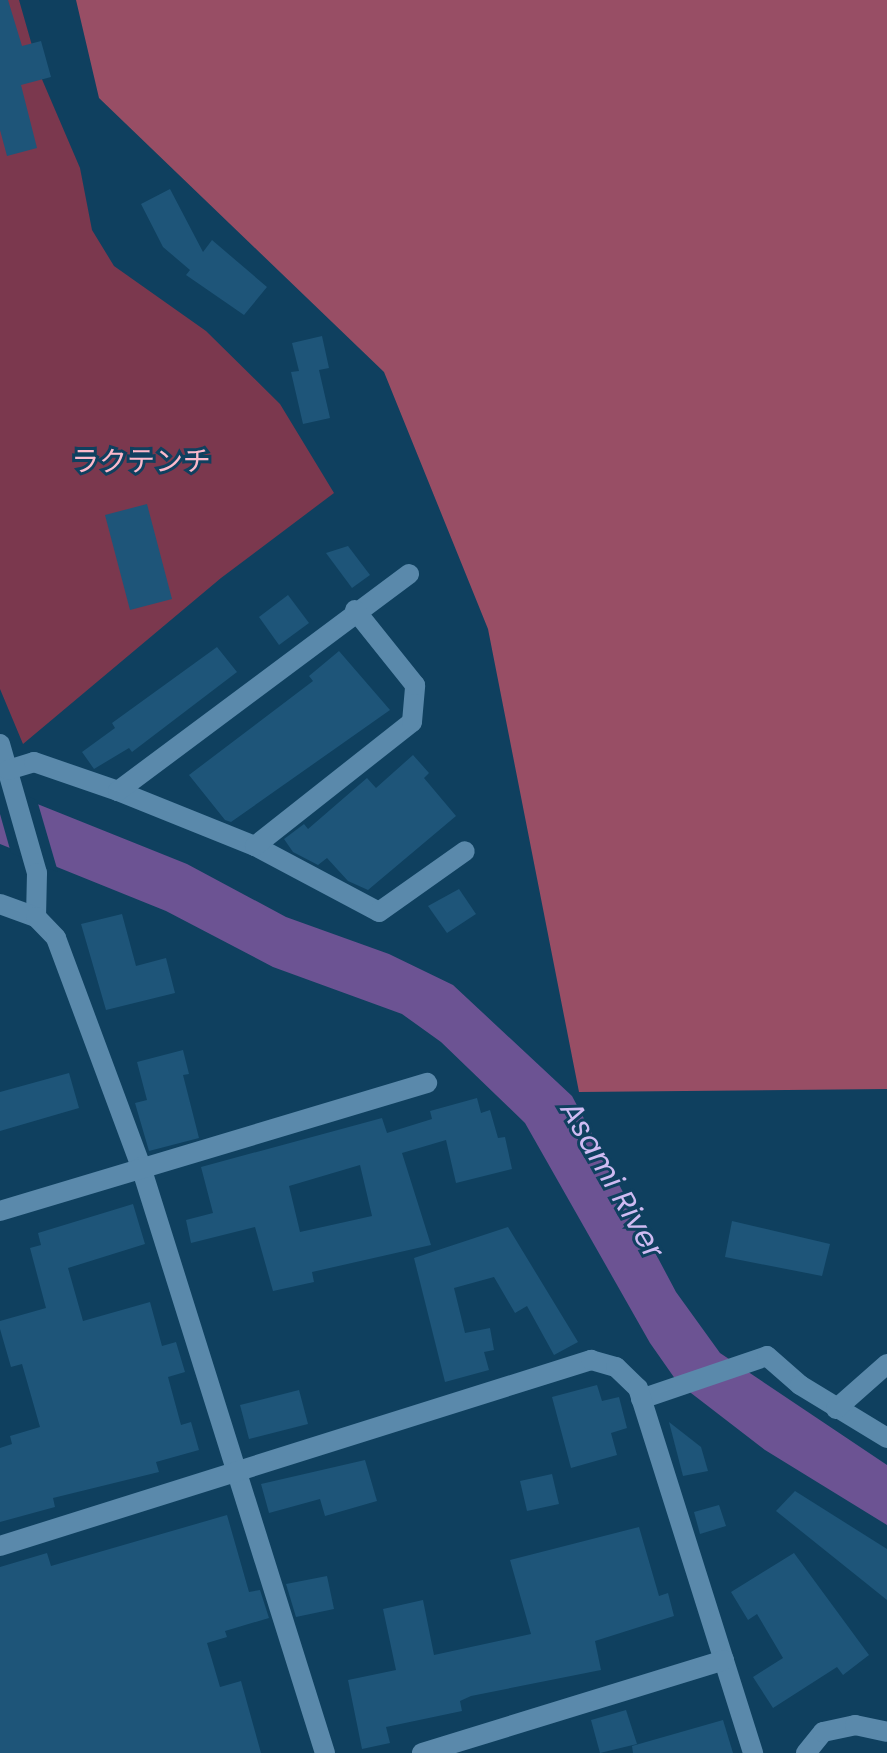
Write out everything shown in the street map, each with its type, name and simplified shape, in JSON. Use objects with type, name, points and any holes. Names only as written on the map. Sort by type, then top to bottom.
[{"type":"street","points":[[118,791],[355,610],[409,574]]},
{"type":"street","points":[[255,846],[412,722],[415,685],[355,610]]},
{"type":"street","points":[[0,744],[37,873],[36,917]]},
{"type":"street","points":[[8,770],[34,762],[118,791],[255,846],[379,912],[465,851]]},
{"type":"street","points":[[0,904],[36,917],[56,938],[141,1167],[325,1753]]},
{"type":"street","points":[[0,1211],[427,1083]]},
{"type":"street","points":[[641,1399],[767,1356],[836,1409],[887,1438]]},
{"type":"street","points":[[0,1546],[238,1474],[591,1360],[616,1367],[638,1388],[753,1753]]},
{"type":"street","points":[[836,1409],[887,1364]]},
{"type":"street","points":[[422,1753],[724,1660]]},
{"type":"street","points":[[806,1753],[823,1732],[855,1725],[887,1732]]},
{"type":"green space","name":"ラクテンチ","points":[[0,0],[19,0],[41,77],[80,168],[92,230],[114,266],[206,331],[280,404],[334,493],[221,578],[23,744],[0,689]]},
{"type":"shaded area","points":[[76,0],[887,0],[887,1089],[579,1092],[488,629],[384,372],[99,98]]},
{"type":"water","name":"Asami River","points":[[0,789],[187,864],[286,917],[389,954],[453,985],[572,1096],[676,1292],[720,1353],[887,1465],[887,1525],[765,1450],[678,1383],[650,1343],[525,1123],[441,1042],[402,1014],[273,967],[166,911],[0,844]]},
{"type":"pier","points":[[0,785],[37,800],[58,872],[11,853],[0,814]]},
{"type":"building","points":[[0,0],[8,0],[22,46],[41,41],[51,77],[21,85],[37,148],[7,156],[0,130]]},
{"type":"building","points":[[170,189],[203,252],[212,240],[267,287],[244,315],[186,275],[190,270],[163,247],[141,204]]},
{"type":"building","points":[[322,336],[329,368],[319,370],[330,418],[303,424],[291,372],[299,371],[292,343]]},
{"type":"building","points":[[147,504],[172,599],[130,610],[105,515]]},
{"type":"building","points":[[348,546],[370,575],[352,588],[326,553]]},
{"type":"building","points":[[288,595],[309,623],[279,645],[259,617]]},
{"type":"building","points":[[217,647],[237,672],[132,752],[129,748],[94,769],[82,752],[115,728],[112,723]]},
{"type":"building","points":[[339,651],[390,710],[231,822],[225,820],[189,775],[313,681],[309,676]]},
{"type":"building","points":[[413,755],[429,773],[424,778],[456,816],[368,890],[348,881],[327,858],[318,865],[293,852],[284,839],[304,824],[308,829],[367,778],[376,788]]},
{"type":"building","points":[[459,889],[476,914],[447,933],[428,906]]},
{"type":"building","points":[[122,914],[136,966],[166,958],[175,993],[106,1010],[81,924]]},
{"type":"building","points":[[183,1050],[189,1074],[183,1075],[199,1138],[149,1151],[135,1103],[147,1100],[137,1062]]},
{"type":"building","points":[[69,1073],[79,1108],[0,1131],[0,1092]]},
{"type":"building","points":[[477,1098],[481,1113],[490,1110],[498,1138],[505,1137],[512,1169],[456,1183],[446,1140],[402,1153],[431,1245],[312,1272],[314,1282],[273,1291],[255,1227],[191,1243],[186,1220],[213,1213],[201,1167],[382,1118],[387,1133],[432,1119],[430,1111]],"holes":[[[360,1165],[372,1216],[300,1232],[289,1186]]]},
{"type":"building","points":[[133,1204],[145,1244],[68,1268],[83,1321],[150,1302],[162,1346],[176,1342],[185,1372],[168,1377],[181,1425],[191,1422],[199,1450],[156,1462],[159,1472],[53,1498],[55,1507],[0,1522],[0,1448],[12,1444],[10,1436],[40,1427],[22,1364],[11,1367],[0,1329],[0,1321],[46,1308],[30,1248],[41,1245],[38,1233]]},
{"type":"building","points":[[732,1221],[830,1244],[822,1276],[725,1257]]},
{"type":"building","points":[[508,1227],[578,1342],[554,1355],[527,1306],[515,1313],[494,1277],[454,1288],[465,1333],[490,1328],[494,1350],[484,1352],[489,1370],[445,1382],[414,1258]]},
{"type":"building","points":[[597,1385],[602,1401],[619,1397],[627,1428],[611,1433],[617,1455],[571,1468],[552,1397]]},
{"type":"building","points":[[299,1390],[308,1424],[249,1439],[240,1405]]},
{"type":"building","points":[[669,1422],[701,1447],[708,1471],[683,1476]]},
{"type":"building","points":[[365,1460],[377,1501],[325,1516],[320,1499],[269,1513],[261,1484]]},
{"type":"building","points":[[552,1474],[559,1504],[527,1511],[520,1481]]},
{"type":"building","points":[[795,1491],[887,1549],[887,1600],[776,1511]]},
{"type":"building","points":[[719,1505],[726,1526],[700,1534],[694,1512]]},
{"type":"building","points":[[227,1515],[249,1592],[260,1590],[269,1618],[225,1631],[227,1637],[207,1643],[220,1687],[241,1681],[261,1753],[0,1753],[0,1567],[47,1553],[51,1566]]},
{"type":"building","points":[[639,1527],[659,1596],[668,1593],[674,1616],[595,1641],[601,1670],[471,1696],[460,1701],[462,1711],[386,1727],[390,1743],[362,1749],[348,1680],[396,1670],[383,1609],[423,1600],[434,1655],[531,1634],[510,1560]]},
{"type":"building","points":[[794,1553],[869,1655],[843,1675],[837,1667],[773,1708],[753,1677],[783,1658],[757,1614],[748,1620],[731,1592]]},
{"type":"building","points":[[327,1576],[334,1609],[296,1617],[286,1584]]},
{"type":"building","points":[[626,1710],[637,1744],[600,1753],[591,1720]]},
{"type":"building","points":[[723,1720],[733,1753],[633,1753],[632,1746]]}]
